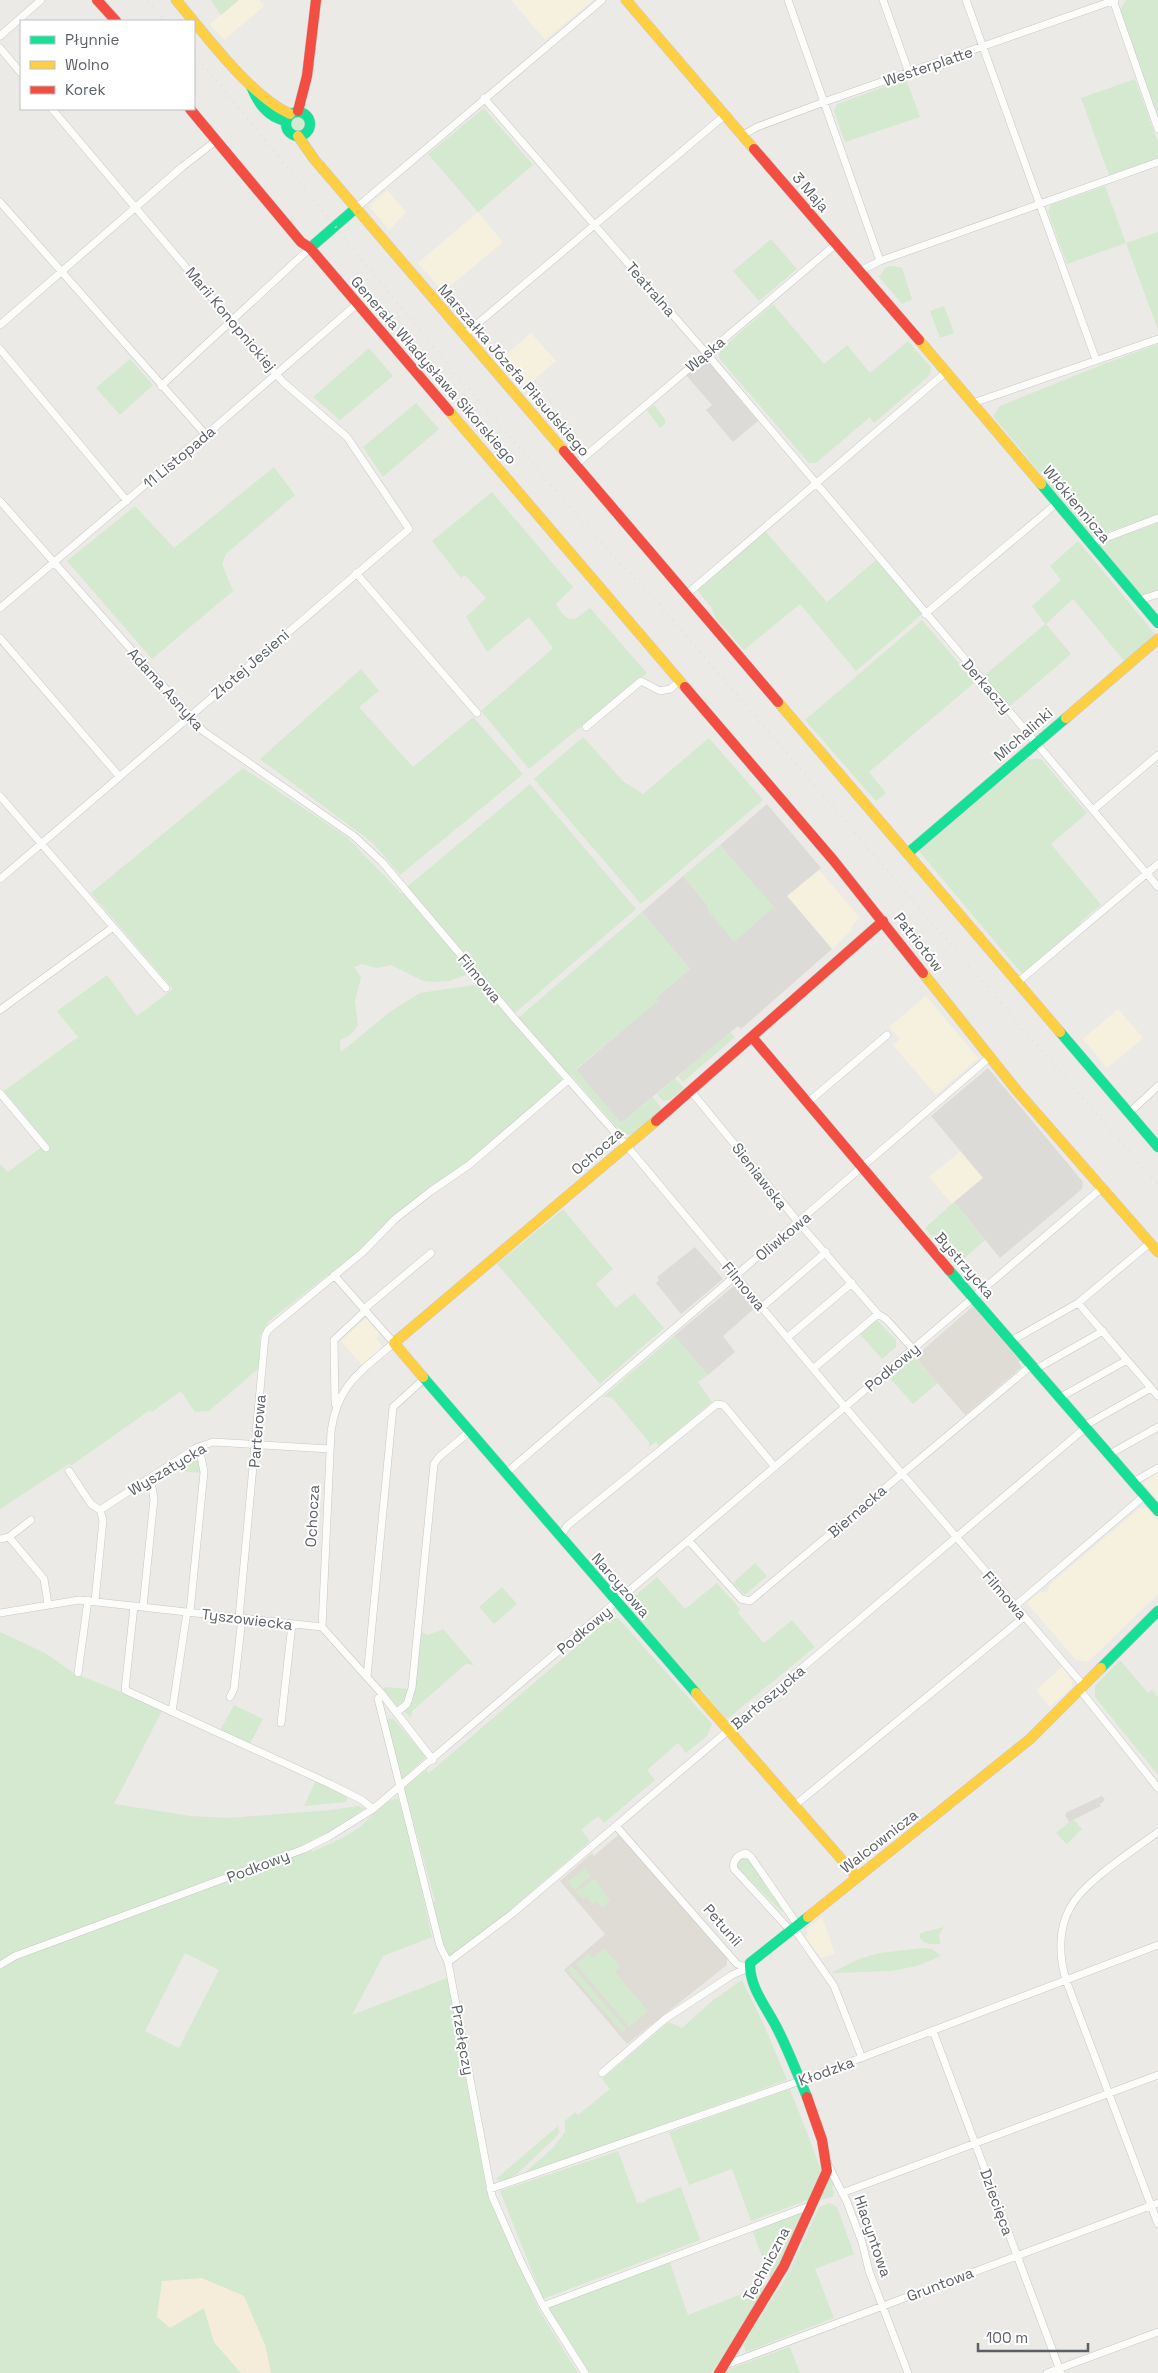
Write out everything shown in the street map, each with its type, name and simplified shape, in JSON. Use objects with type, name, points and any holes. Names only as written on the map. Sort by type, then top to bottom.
[{"type":"street","points":[[0,36],[41,0]]},
{"type":"street","points":[[98,0],[115,20]]},
{"type":"street","points":[[176,0],[194,20]]},
{"type":"street","points":[[295,115],[309,86],[307,76],[316,0]]},
{"type":"street","points":[[160,386],[310,248],[484,98],[602,0]]},
{"type":"street","name":"3 Maja","points":[[626,0],[973,403]]},
{"type":"street","points":[[788,0],[880,260]]},
{"type":"street","points":[[883,0],[909,73]]},
{"type":"street","points":[[966,0],[1096,360]]},
{"type":"street","points":[[1113,0],[1158,129]]},
{"type":"street","name":"Westerplatte","points":[[743,135],[757,127],[824,102],[1113,0]]},
{"type":"street","points":[[195,22],[251,85],[256,98],[273,118],[295,115],[310,123],[302,134]]},
{"type":"street","points":[[0,48],[20,72]]},
{"type":"street","name":"Teatralna","points":[[484,98],[706,352],[815,484]]},
{"type":"street","name":"Marii Konopnickiej","points":[[53,110],[283,382],[347,437],[409,528]]},
{"type":"street","name":"Generała Władysława Sikorskiego","points":[[191,110],[301,242],[310,248],[655,652]]},
{"type":"street","name":"Marszałka Józefa Piłsudskiego","points":[[295,115],[289,132],[302,134],[314,159],[687,594]]},
{"type":"street","points":[[464,335],[725,115]]},
{"type":"street","points":[[0,325],[136,207],[217,140]]},
{"type":"street","points":[[860,271],[880,260],[1158,162]]},
{"type":"street","points":[[0,202],[206,436]]},
{"type":"street","name":"Wąska","points":[[575,465],[706,352],[836,244]]},
{"type":"street","name":"11 Listopada","points":[[0,608],[198,440],[206,436],[357,304]]},
{"type":"street","points":[[973,403],[1158,339]]},
{"type":"street","points":[[0,349],[127,501]]},
{"type":"street","points":[[946,372],[687,594],[1158,1147]]},
{"type":"street","name":"Włókiennicza","points":[[973,403],[1158,623]]},
{"type":"street","name":"Derkaczy","points":[[815,484],[1158,888]]},
{"type":"street","name":"Adama Asnyka","points":[[0,500],[188,717],[203,731],[247,764],[354,836],[370,849],[403,886]]},
{"type":"street","points":[[925,614],[1056,504]]},
{"type":"street","points":[[1090,544],[1158,518]]},
{"type":"street","name":"Złotej Jesieni","points":[[0,879],[409,528]]},
{"type":"street","points":[[356,573],[477,713]]},
{"type":"street","points":[[1139,600],[1158,594]]},
{"type":"street","points":[[0,638],[119,776]]},
{"type":"street","name":"Michalinki","points":[[908,853],[1158,639]]},
{"type":"street","name":"Patriotów","points":[[655,652],[883,921],[990,1057],[1057,1138],[1158,1252]]},
{"type":"street","points":[[586,728],[641,681],[660,691],[670,689],[680,681]]},
{"type":"street","points":[[1093,810],[1158,755]]},
{"type":"street","points":[[0,796],[112,928],[118,931],[166,988]]},
{"type":"street","points":[[1018,982],[1158,864]]},
{"type":"street","name":"Filmowa","points":[[403,886],[568,1080],[627,1146],[845,1407],[1015,1606],[1082,1688],[1158,1788]]},
{"type":"street","name":"Ochocza","points":[[335,1407],[349,1384],[394,1343],[627,1146],[883,921]]},
{"type":"street","points":[[0,1010],[112,928]]},
{"type":"street","points":[[807,1102],[887,1035]]},
{"type":"street","name":"Bystrzycka","points":[[752,1037],[1059,1398],[1158,1511]]},
{"type":"street","name":"Oliwkowa","points":[[506,1473],[990,1057]]},
{"type":"street","name":"Parterowa","points":[[230,1697],[234,1689],[265,1336],[268,1330],[363,1252],[396,1219],[469,1164],[568,1080]]},
{"type":"street","points":[[1129,1113],[1158,1086]]},
{"type":"street","name":"Sieniawska","points":[[690,1090],[799,1223],[878,1314],[886,1319],[913,1349]]},
{"type":"street","points":[[0,1093],[46,1148]]},
{"type":"street","name":"Podkowy","points":[[0,1965],[15,1956],[304,1848],[328,1837],[372,1810],[433,1760],[1102,1187]]},
{"type":"street","points":[[1011,1341],[1078,1303],[1150,1243]]},
{"type":"street","points":[[365,1310],[431,1252]]},
{"type":"street","points":[[762,1307],[826,1252]]},
{"type":"street","name":"Narcyzowa","points":[[334,1275],[857,1877]]},
{"type":"street","points":[[788,1337],[852,1283]]},
{"type":"street","points":[[1078,1303],[1158,1396]]},
{"type":"street","name":"Ochocza","points":[[322,1627],[330,1449],[335,1407],[334,1340],[365,1310]]},
{"type":"street","points":[[814,1368],[878,1314]]},
{"type":"street","name":"Biernacka","points":[[689,1541],[741,1599],[748,1602],[768,1588],[902,1474],[1034,1367],[1103,1332]]},
{"type":"street","points":[[1059,1398],[1127,1360]]},
{"type":"street","points":[[367,1677],[393,1407],[425,1378]]},
{"type":"street","name":"Bartoszycka","points":[[448,1962],[513,1913],[1084,1427],[1152,1388]]},
{"type":"street","points":[[560,1537],[567,1526],[712,1407],[720,1404],[726,1408],[775,1467]]},
{"type":"street","points":[[1108,1454],[1158,1427]]},
{"type":"street","points":[[397,1712],[407,1704],[412,1688],[434,1464],[439,1457],[469,1432]]},
{"type":"street","name":"Wyszatycka","points":[[100,1510],[196,1448],[217,1442],[330,1449]]},
{"type":"street","points":[[172,1712],[188,1612],[204,1472],[201,1457],[196,1448]]},
{"type":"street","points":[[1133,1482],[1158,1468]]},
{"type":"street","points":[[69,1471],[91,1504],[100,1510],[103,1520],[92,1601],[78,1673]]},
{"type":"street","points":[[143,1607],[154,1499],[152,1487],[147,1479]]},
{"type":"street","points":[[1015,1606],[1144,1496]]},
{"type":"street","points":[[0,1539],[9,1537],[30,1520]]},
{"type":"street","points":[[9,1537],[44,1579],[48,1604]]},
{"type":"street","name":"Tyszowiecka","points":[[0,1613],[70,1600],[322,1627]]},
{"type":"street","points":[[134,1606],[125,1690],[330,1784],[362,1800],[372,1810]]},
{"type":"street","name":"Walcownicza","points":[[602,2073],[665,2019],[732,1975],[749,1968],[752,1959],[1030,1739],[1158,1611]]},
{"type":"street","points":[[794,1806],[1024,1617]]},
{"type":"street","points":[[281,1724],[292,1624]]},
{"type":"street","points":[[322,1627],[382,1694],[433,1760]]},
{"type":"street","name":"Przełęczy","points":[[382,1694],[378,1699],[440,1946],[448,1962],[490,2189],[520,2260],[543,2306],[585,2373]]},
{"type":"street","name":"Petunii","points":[[616,1826],[737,1964],[749,1968]]},
{"type":"street","points":[[1158,1832],[1097,1879],[1072,1903],[1062,1934],[1061,1950],[1066,1980],[1155,2205],[1158,2224]]},
{"type":"street","points":[[793,1927],[734,1869],[734,1861],[737,1857],[746,1853],[751,1856],[793,1927],[834,1986],[862,2058]]},
{"type":"street","name":"Kłodzka","points":[[490,2189],[800,2081],[1158,1945]]},
{"type":"street","points":[[749,1968],[750,1976],[779,2031],[800,2081]]},
{"type":"street","name":"Dziecięca","points":[[933,2031],[1061,2371]]},
{"type":"street","points":[[842,2193],[1158,2075]]},
{"type":"street","name":"Hiacyntowa","points":[[800,2081],[826,2153],[827,2163],[842,2193],[862,2242],[870,2271],[908,2373]]},
{"type":"street","name":"Techniczna","points":[[721,2370],[772,2288],[825,2176],[827,2163]]},
{"type":"street","points":[[543,2306],[812,2205]]},
{"type":"street","name":"Gruntowa","points":[[721,2370],[883,2306],[1155,2205]]},
{"type":"street","points":[[1047,2373],[1061,2371],[1158,2332]]},
{"type":"shaded area","points":[[239,0],[259,0],[264,6],[224,40],[210,24]]},
{"type":"shaded area","points":[[511,0],[593,0],[545,40]]},
{"type":"shaded area","points":[[387,190],[406,212],[389,230],[369,206]]},
{"type":"shaded area","points":[[478,212],[503,242],[443,292],[418,263]]},
{"type":"shaded area","points":[[531,333],[556,361],[524,388],[500,360]]},
{"type":"shaded area","points":[[705,357],[758,421],[733,442],[706,410],[712,405],[685,374]]},
{"type":"shaded area","points":[[767,804],[821,868],[787,896],[832,949],[741,1029],[738,1026],[621,1123],[576,1070],[657,1001],[656,998],[690,969],[642,912],[683,876],[709,907],[707,909],[774,908],[720,845]]},
{"type":"shaded area","points":[[819,870],[860,918],[852,925],[851,931],[832,949],[787,896]]},
{"type":"shaded area","points":[[926,996],[978,1058],[936,1095],[893,1045],[900,1039],[889,1027]]},
{"type":"shaded area","points":[[1118,1009],[1143,1038],[1107,1068],[1083,1039]]},
{"type":"shaded area","points":[[988,1068],[1083,1182],[1082,1189],[1000,1258],[954,1202],[983,1178],[931,1116]]},
{"type":"shaded area","points":[[961,1151],[983,1178],[952,1204],[929,1177]]},
{"type":"shaded area","points":[[695,1247],[723,1279],[681,1314],[656,1283],[659,1280],[657,1277]]},
{"type":"shaded area","points":[[736,1284],[756,1307],[723,1336],[735,1352],[708,1375],[674,1336]]},
{"type":"shaded area","points":[[973,1306],[1020,1361],[1018,1362],[1022,1367],[965,1415],[915,1357]]},
{"type":"shaded area","points":[[366,1318],[380,1335],[376,1338],[384,1348],[363,1366],[341,1341]]},
{"type":"shaded area","points":[[1158,1472],[1158,1500],[1143,1483]]},
{"type":"shaded area","points":[[1141,1507],[1147,1508],[1158,1521],[1158,1594],[1088,1662],[1076,1660],[1027,1603],[1040,1592],[1045,1592],[1049,1589],[1049,1585]]},
{"type":"shaded area","points":[[1062,1667],[1072,1680],[1072,1687],[1050,1707],[1036,1690]]},
{"type":"shaded area","points":[[1102,1796],[1105,1800],[1100,1804],[1101,1806],[1069,1822],[1065,1815],[1067,1812]]},
{"type":"shaded area","points":[[618,1835],[621,1836],[727,1958],[727,1965],[627,2044],[564,1970],[605,1934],[560,1881],[592,1853],[594,1856]]},
{"type":"shaded area","points":[[822,1917],[835,1954],[821,1958],[805,1937],[808,1934],[805,1930]]},
{"type":"green space","points":[[211,0],[239,0],[221,15]]},
{"type":"green space","points":[[1126,0],[1158,0],[1158,117],[1120,10]]},
{"type":"green space","points":[[906,79],[920,117],[845,142],[834,111],[837,104]]},
{"type":"green space","points":[[1135,79],[1158,142],[1158,158],[1109,175],[1081,98]]},
{"type":"green space","points":[[484,108],[533,165],[478,212],[428,154]]},
{"type":"green space","points":[[294,116],[300,116],[304,123],[300,130],[294,130],[290,126],[290,120]]},
{"type":"green space","points":[[1105,186],[1126,243],[1067,264],[1048,212],[1051,205]]},
{"type":"green space","points":[[1158,232],[1158,330],[1126,243]]},
{"type":"green space","points":[[771,239],[797,269],[759,301],[733,271]]},
{"type":"green space","points":[[886,267],[902,268],[912,299],[902,304],[879,277]]},
{"type":"green space","points":[[773,304],[824,364],[847,345],[870,373],[908,341],[931,367],[930,375],[874,423],[870,417],[816,463],[809,463],[719,358],[720,350]]},
{"type":"green space","points":[[944,306],[954,333],[940,338],[930,311]]},
{"type":"green space","points":[[1158,344],[1158,515],[1092,537],[993,416],[1000,406]]},
{"type":"green space","points":[[369,348],[393,376],[340,420],[313,397]]},
{"type":"green space","points":[[130,359],[153,385],[120,415],[96,388]]},
{"type":"green space","points":[[416,403],[439,429],[383,477],[363,447]]},
{"type":"green space","points":[[654,405],[665,419],[665,424],[660,428],[647,410]]},
{"type":"green space","points":[[274,467],[295,495],[226,554],[222,564],[233,591],[152,659],[67,561],[135,506],[174,548]]},
{"type":"green space","points":[[492,492],[573,587],[556,604],[562,613],[566,617],[575,619],[590,608],[647,673],[529,769],[481,711],[553,648],[529,617],[487,652],[466,617],[486,598],[465,575],[461,578],[432,541]]},
{"type":"green space","points":[[1158,523],[1158,592],[1141,595],[1098,544]]},
{"type":"green space","points":[[765,531],[827,602],[876,560],[922,614],[856,671],[800,604],[744,650],[716,619],[711,607],[697,590]]},
{"type":"green space","points":[[1078,541],[1155,634],[1125,662],[1073,599],[1046,624],[1071,654],[1009,707],[984,676],[1045,624],[1032,606],[1061,580],[1050,566]]},
{"type":"green space","points":[[922,620],[975,682],[869,772],[886,793],[876,801],[805,720]]},
{"type":"green space","points":[[361,669],[379,691],[359,707],[413,767],[473,717],[523,774],[400,875],[373,843],[260,759]]},
{"type":"green space","points":[[583,737],[624,782],[643,794],[709,738],[763,800],[641,904],[534,779]]},
{"type":"green space","points":[[1027,759],[1041,759],[1087,813],[1051,844],[1101,905],[1080,922],[1082,925],[1023,975],[919,851]]},
{"type":"green space","points":[[243,768],[347,837],[403,893],[471,973],[449,981],[434,982],[423,981],[391,965],[377,968],[362,964],[354,967],[361,977],[355,1001],[358,1026],[349,1036],[340,1040],[341,1052],[391,1011],[420,993],[481,984],[563,1081],[457,1172],[398,1213],[349,1260],[269,1321],[260,1335],[259,1368],[209,1411],[195,1412],[181,1391],[152,1412],[150,1410],[72,1465],[69,1464],[0,1509],[0,1164],[8,1172],[47,1143],[4,1091],[78,1037],[57,1011],[107,975],[137,1016],[173,989],[91,893]]},
{"type":"green space","points":[[530,784],[636,909],[515,1013],[407,887]]},
{"type":"green space","points":[[720,845],[774,907],[734,942],[707,909],[709,907],[683,876]]},
{"type":"green space","points":[[642,912],[690,969],[656,998],[658,1001],[576,1069],[621,1123],[653,1097],[662,1109],[634,1134],[629,1135],[622,1133],[571,1075],[568,1076],[518,1018]]},
{"type":"green space","points":[[730,1032],[735,1037],[683,1082],[678,1076]]},
{"type":"green space","points":[[675,1078],[684,1088],[670,1100],[663,1101],[657,1094]]},
{"type":"green space","points":[[954,1202],[985,1240],[956,1266],[925,1228]]},
{"type":"green space","points":[[563,1209],[613,1269],[596,1284],[616,1308],[634,1293],[664,1328],[600,1384],[497,1264]]},
{"type":"green space","points":[[876,1319],[896,1340],[896,1347],[882,1359],[859,1333]]},
{"type":"green space","points":[[674,1336],[708,1375],[698,1382],[712,1402],[659,1446],[656,1442],[649,1447],[649,1442],[611,1397],[603,1397]]},
{"type":"green space","points":[[912,1355],[938,1383],[913,1404],[888,1376]]},
{"type":"green space","points":[[200,1458],[201,1473],[172,1470]]},
{"type":"green space","points":[[755,1563],[767,1576],[745,1595],[733,1583]]},
{"type":"green space","points":[[657,1577],[685,1609],[717,1583],[740,1609],[738,1613],[764,1643],[792,1620],[815,1647],[727,1719],[629,1609],[629,1601]]},
{"type":"green space","points":[[502,1587],[517,1604],[494,1624],[479,1607]]},
{"type":"green space","points":[[611,1617],[618,1618],[712,1724],[707,1736],[686,1753],[678,1743],[647,1770],[655,1780],[604,1823],[598,1816],[581,1830],[590,1841],[493,1925],[448,1958],[444,1953],[432,1902],[435,1901],[404,1788],[426,1770],[429,1773]]},
{"type":"green space","points":[[443,1629],[474,1665],[466,1664],[412,1711],[411,1718],[403,1710],[413,1701],[419,1631],[428,1635]]},
{"type":"green space","points":[[0,1632],[45,1653],[74,1673],[163,1709],[114,1804],[191,1816],[228,1818],[359,1806],[365,1808],[337,1828],[312,1840],[312,1852],[350,1834],[387,1802],[398,1798],[412,1845],[432,1937],[383,1956],[352,2015],[447,1978],[486,2187],[539,2310],[578,2373],[271,2373],[265,2345],[202,2278],[170,2328],[204,2307],[214,2342],[241,2373],[0,2373]],"holes":[[[185,1953],[219,1970],[179,2048],[145,2031]]]},
{"type":"green space","points":[[1120,1660],[1148,1693],[1152,1690],[1158,1697],[1158,1775],[1095,1697],[1095,1686]]},
{"type":"green space","points":[[385,1687],[409,1689],[406,1702],[397,1706],[383,1690]]},
{"type":"green space","points":[[234,1705],[263,1719],[250,1744],[220,1730]]},
{"type":"green space","points":[[393,1718],[425,1756],[400,1781],[387,1719]]},
{"type":"green space","points":[[316,1780],[348,1795],[346,1802],[304,1806]]},
{"type":"green space","points":[[1073,1819],[1082,1829],[1067,1844],[1056,1833]]},
{"type":"green space","points":[[746,1856],[754,1865],[772,1896],[776,1897],[783,1909],[782,1912],[736,1866],[739,1860]]},
{"type":"green space","points":[[585,1868],[591,1876],[575,1890],[568,1882]]},
{"type":"green space","points":[[595,1879],[610,1901],[602,1908],[597,1901],[593,1904],[587,1896],[583,1899],[576,1892]]},
{"type":"green space","points":[[944,1927],[939,1935],[940,1944],[925,1942],[919,1936],[921,1933]]},
{"type":"green space","points":[[604,1948],[620,1967],[615,1972],[648,2011],[629,2027],[576,1964],[589,1953],[593,1958]]},
{"type":"green space","points":[[922,1948],[932,1949],[941,1956],[917,1966],[892,1971],[831,1973],[859,1959],[880,1953]]},
{"type":"green space","points":[[572,1966],[626,2029],[622,2032],[567,1970]]},
{"type":"green space","points":[[742,1980],[764,2025],[787,2080],[522,2175],[553,2148],[565,2132],[565,2121],[575,2112],[578,2115],[610,2089],[602,2079],[669,2022],[682,2028],[712,2001]]},
{"type":"green space","points":[[790,2089],[822,2172],[811,2199],[751,2221],[732,2169],[689,2185],[669,2132]]},
{"type":"green space","points":[[558,2126],[559,2132],[557,2136],[517,2174],[503,2182],[496,2179]]},
{"type":"green space","points":[[618,2151],[637,2203],[646,2202],[645,2200],[681,2187],[700,2240],[543,2299],[500,2191]]},
{"type":"green space","points":[[829,2177],[832,2177],[835,2185],[832,2187],[833,2197],[819,2200]]},
{"type":"green space","points":[[830,2203],[837,2207],[854,2254],[815,2269],[834,2318],[746,2352],[743,2344],[789,2273],[819,2207]]},
{"type":"green space","points":[[804,2212],[772,2282],[752,2230]]},
{"type":"green space","points":[[669,2260],[688,2315],[772,2282],[711,2373],[590,2373],[548,2307]]},
{"type":"green space","points":[[790,2347],[800,2373],[726,2373],[729,2369]]},
{"type":"sand","points":[[202,2278],[244,2296],[265,2345],[271,2373],[241,2373],[214,2342],[204,2308],[170,2328],[157,2317],[162,2281]]},
{"type":"railway","points":[[148,0],[165,20]]},
{"type":"railway","points":[[195,54],[439,354],[590,531],[660,605],[1158,1186]]},
{"type":"traffic: fast","points":[[251,86],[268,113],[286,121]]},
{"type":"traffic: fast","points":[[298,112],[307,115],[310,124],[307,133],[298,136],[289,133],[286,124],[289,115],[298,112]]},
{"type":"traffic: fast","points":[[310,248],[356,208]]},
{"type":"traffic: fast","points":[[1041,484],[1158,623]]},
{"type":"traffic: fast","points":[[908,853],[1066,718]]},
{"type":"traffic: fast","points":[[1060,1032],[1158,1147]]},
{"type":"traffic: fast","points":[[949,1270],[1158,1511]]},
{"type":"traffic: fast","points":[[423,1377],[696,1693]]},
{"type":"traffic: fast","points":[[1101,1668],[1158,1611]]},
{"type":"traffic: fast","points":[[807,2097],[782,2038],[756,1990],[750,1963],[808,1917]]},
{"type":"traffic: slow","points":[[176,0],[193,20]]},
{"type":"traffic: slow","points":[[626,0],[754,149]]},
{"type":"traffic: slow","points":[[195,23],[244,79],[259,93],[290,114]]},
{"type":"traffic: slow","points":[[298,136],[314,159],[564,451]]},
{"type":"traffic: slow","points":[[919,340],[1041,484]]},
{"type":"traffic: slow","points":[[449,411],[685,687]]},
{"type":"traffic: slow","points":[[1066,718],[1158,639]]},
{"type":"traffic: slow","points":[[778,702],[1060,1032]]},
{"type":"traffic: slow","points":[[923,973],[1018,1092],[1158,1252]]},
{"type":"traffic: slow","points":[[423,1377],[394,1343],[656,1121]]},
{"type":"traffic: slow","points":[[808,1917],[1030,1739],[1101,1668]]},
{"type":"traffic: slow","points":[[696,1693],[857,1877]]},
{"type":"traffic: jam","points":[[97,0],[115,20]]},
{"type":"traffic: jam","points":[[298,111],[307,76],[316,0]]},
{"type":"traffic: jam","points":[[191,110],[301,242],[310,248],[449,411]]},
{"type":"traffic: jam","points":[[754,149],[919,340]]},
{"type":"traffic: jam","points":[[564,451],[778,702]]},
{"type":"traffic: jam","points":[[685,687],[834,861],[923,973]]},
{"type":"traffic: jam","points":[[656,1121],[883,921]]},
{"type":"traffic: jam","points":[[752,1037],[949,1270]]},
{"type":"traffic: jam","points":[[719,2373],[784,2266],[827,2171],[822,2140],[807,2097]]}]
